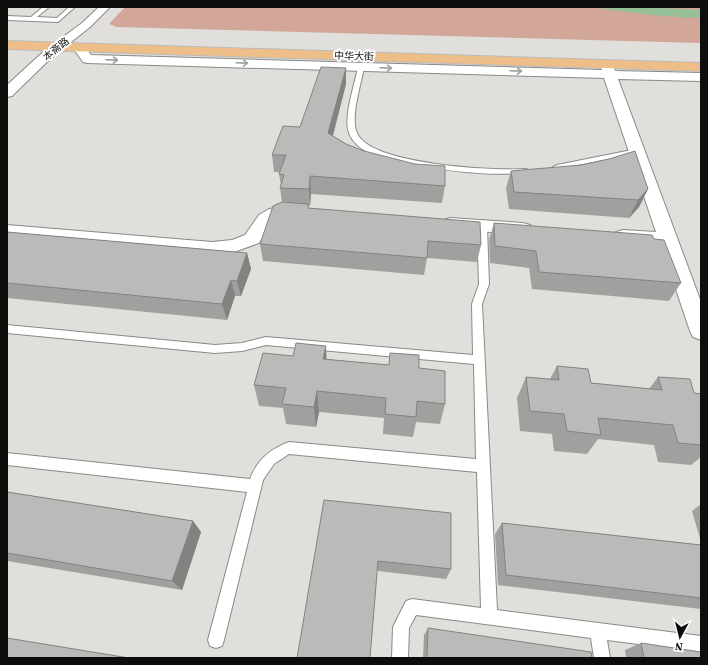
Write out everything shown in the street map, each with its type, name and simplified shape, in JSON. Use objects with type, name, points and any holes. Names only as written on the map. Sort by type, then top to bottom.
[{"type":"main road","name":"中华大街","points":[[7,37],[701,58]]},
{"type":"main road","name":"中华大街","points":[[7,45],[607,69],[701,67]]},
{"type":"street","name":"本斋路","points":[[7,93],[58,47],[106,7]]},
{"type":"street","points":[[79,48],[87,59],[361,67],[607,69],[701,77]]},
{"type":"street","points":[[607,69],[701,330]]},
{"type":"street","points":[[7,231],[212,248],[234,246],[252,239],[259,224],[268,216],[284,212],[316,214]]},
{"type":"street","points":[[435,223],[536,230]]},
{"type":"street","points":[[606,235],[668,239]]},
{"type":"lane","points":[[32,19],[46,7]]},
{"type":"lane","points":[[7,18],[58,20],[72,7]]},
{"type":"lane","points":[[361,67],[353,112],[352,131],[357,141],[365,147],[383,155],[449,169],[482,171],[541,169],[568,166],[636,151]]},
{"type":"lane","points":[[482,226],[484,284],[477,304],[489,616]]},
{"type":"lane","points":[[7,329],[215,349],[242,347],[266,341],[479,360]]},
{"type":"lane","points":[[216,640],[257,478],[266,462],[280,451],[289,448],[483,466]]},
{"type":"lane","points":[[7,459],[255,486]]},
{"type":"lane","points":[[400,658],[401,627],[412,607],[701,644]]},
{"type":"lane","points":[[598,631],[602,658]]},
{"type":"shaded area","points":[[125,7],[701,7],[701,43],[117,27],[109,24]]},
{"type":"shaded area","points":[[592,7],[643,7],[701,10],[701,18],[674,17]]},
{"type":"building","points":[[321,67],[346,68],[328,133],[346,144],[364,151],[415,164],[445,166],[445,186],[310,176],[309,189],[280,188],[284,175],[279,174],[286,155],[272,155],[283,126],[300,127]]},
{"type":"building","points":[[635,151],[648,189],[638,200],[514,192],[511,171],[581,165],[609,159]]},
{"type":"building","points":[[282,202],[308,204],[308,208],[480,222],[481,245],[428,241],[427,258],[260,244],[273,206]]},
{"type":"building","points":[[494,223],[652,235],[654,239],[664,240],[681,283],[539,272],[536,251],[495,246]]},
{"type":"building","points":[[7,232],[247,253],[237,281],[231,280],[222,304],[7,283]]},
{"type":"building","points":[[296,343],[326,346],[323,359],[389,365],[390,353],[419,355],[419,368],[445,371],[445,404],[417,401],[416,417],[385,414],[386,398],[317,391],[314,407],[282,404],[286,388],[254,385],[263,353],[293,356]]},
{"type":"building","points":[[557,366],[588,369],[591,383],[662,390],[658,377],[690,379],[694,393],[701,394],[701,445],[678,443],[673,425],[598,418],[601,435],[567,431],[564,414],[530,411],[526,377],[559,380]]},
{"type":"building","points":[[7,492],[193,521],[172,581],[7,553]]},
{"type":"building","points":[[324,500],[451,513],[451,569],[378,561],[370,658],[297,658]]},
{"type":"building","points":[[502,523],[701,545],[701,598],[506,575]]},
{"type":"building","points":[[428,628],[591,652],[592,658],[427,658]]},
{"type":"building","points":[[7,638],[129,658],[7,658]]},
{"type":"building","points":[[641,643],[701,652],[701,658],[644,658]]}]
